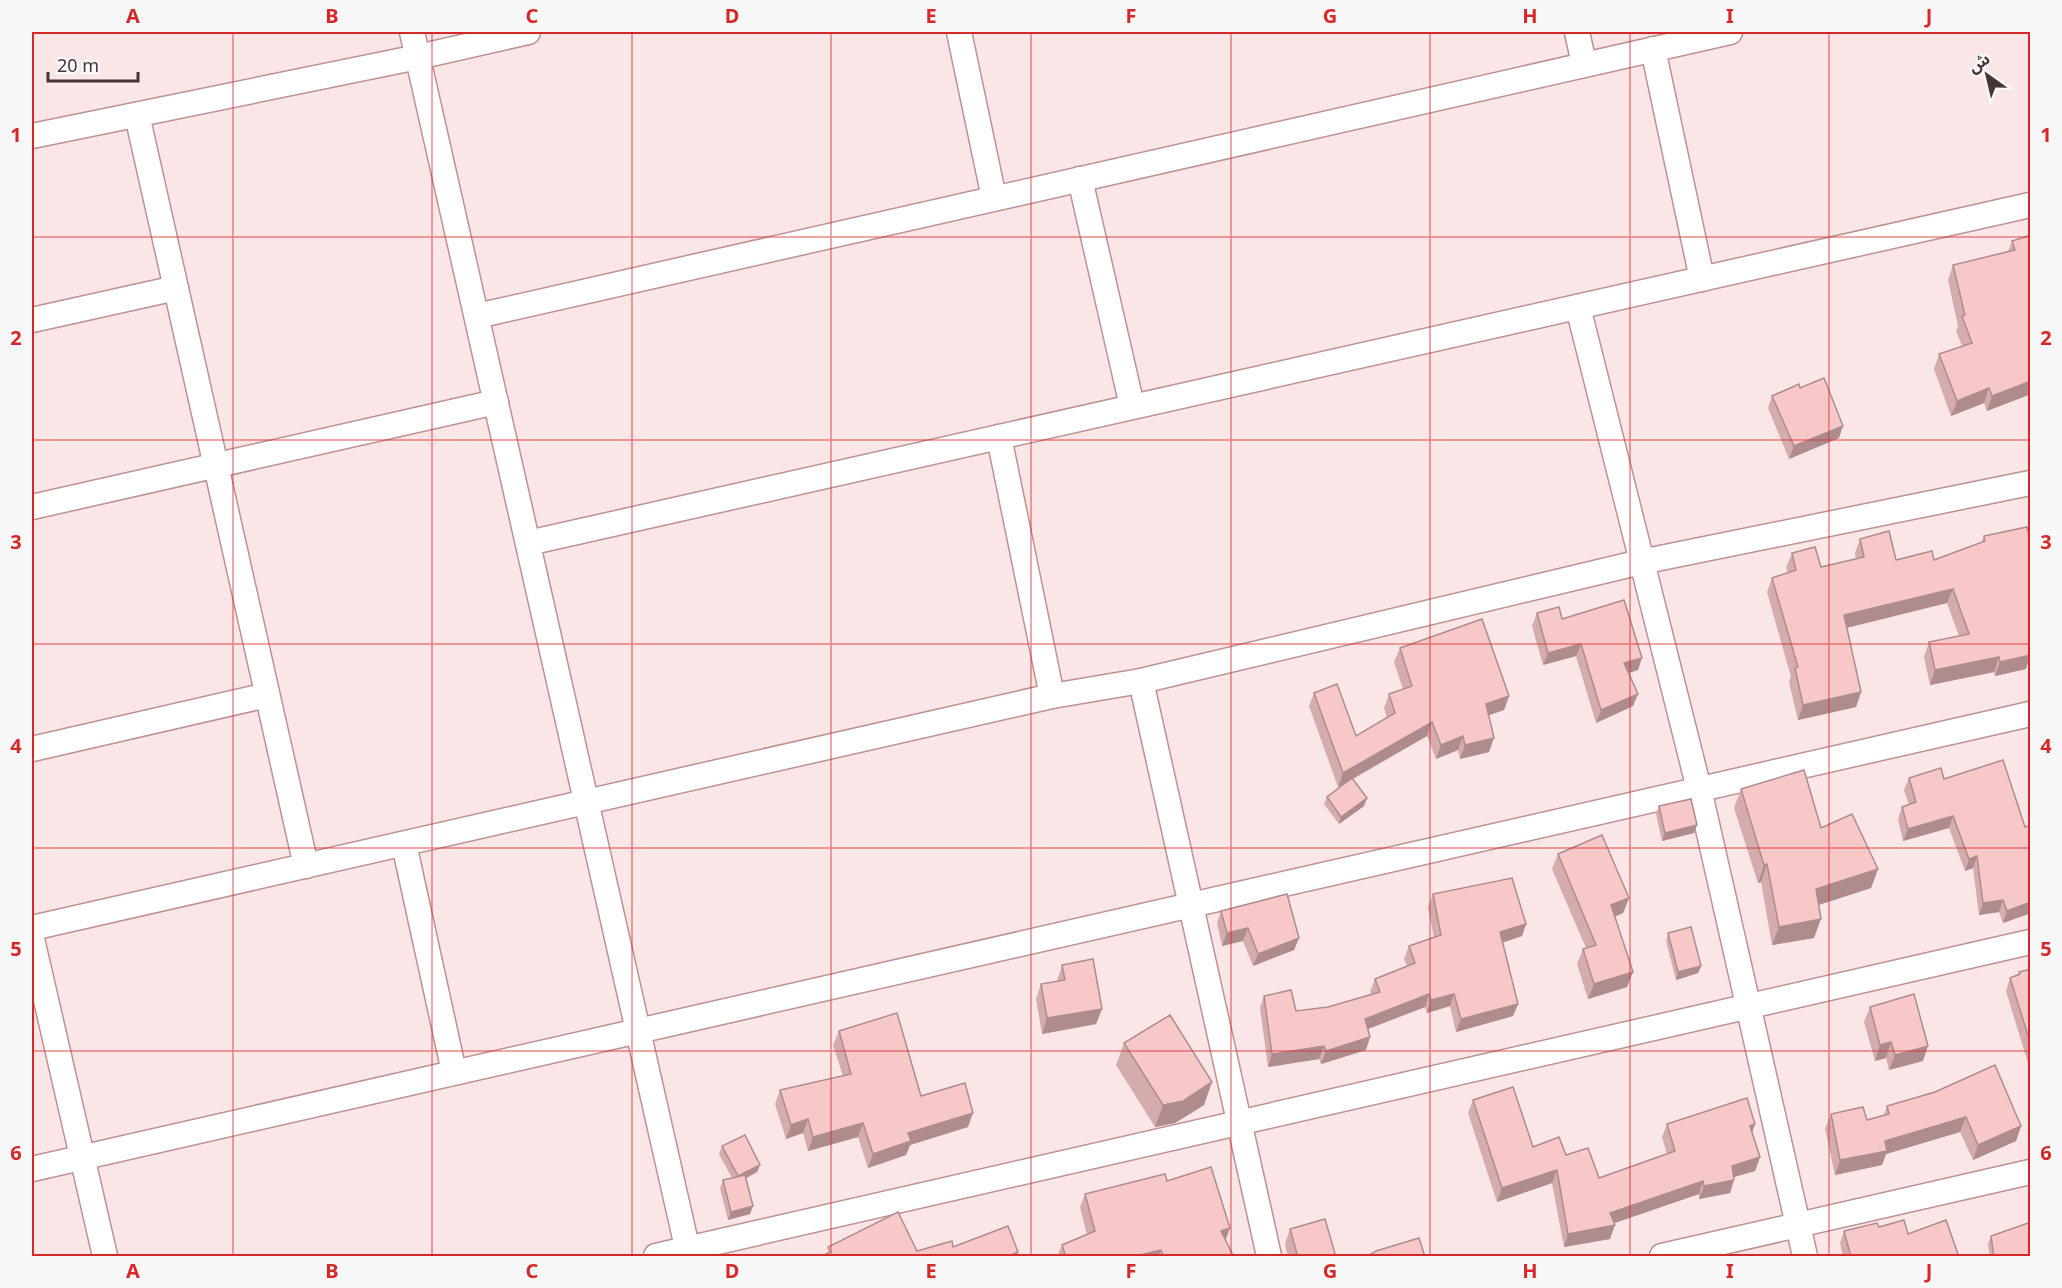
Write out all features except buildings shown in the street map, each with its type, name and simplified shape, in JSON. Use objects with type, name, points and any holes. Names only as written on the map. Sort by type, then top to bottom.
[{"type":"street","points":[[412,32],[688,1253]]},
{"type":"street","points":[[32,136],[418,57],[528,32]]},
{"type":"street","points":[[959,32],[994,198]]},
{"type":"street","points":[[1577,32],[1584,64]]},
{"type":"street","points":[[477,316],[1730,32]]},
{"type":"street","points":[[1653,49],[1702,279]]},
{"type":"street","points":[[137,115],[306,866]]},
{"type":"street","points":[[1080,179],[1132,406]]},
{"type":"street","points":[[528,543],[2031,204]]},
{"type":"street","points":[[32,320],[176,288]]},
{"type":"street","points":[[1578,307],[1699,789],[1805,1257]]},
{"type":"street","points":[[32,507],[496,402]]},
{"type":"street","points":[[999,437],[1052,696]]},
{"type":"street","points":[[32,928],[1052,696],[1141,681],[1641,562],[2031,483]]},
{"type":"street","points":[[1141,681],[1269,1257]]},
{"type":"street","points":[[32,749],[267,695]]},
{"type":"street","points":[[32,1169],[2031,714]]},
{"type":"street","points":[[404,844],[454,1072]]},
{"type":"street","points":[[32,939],[105,1257]]},
{"type":"street","points":[[656,1257],[688,1253],[1239,1123],[2031,942]]},
{"type":"street","points":[[1662,1257],[2031,1172]]}]
